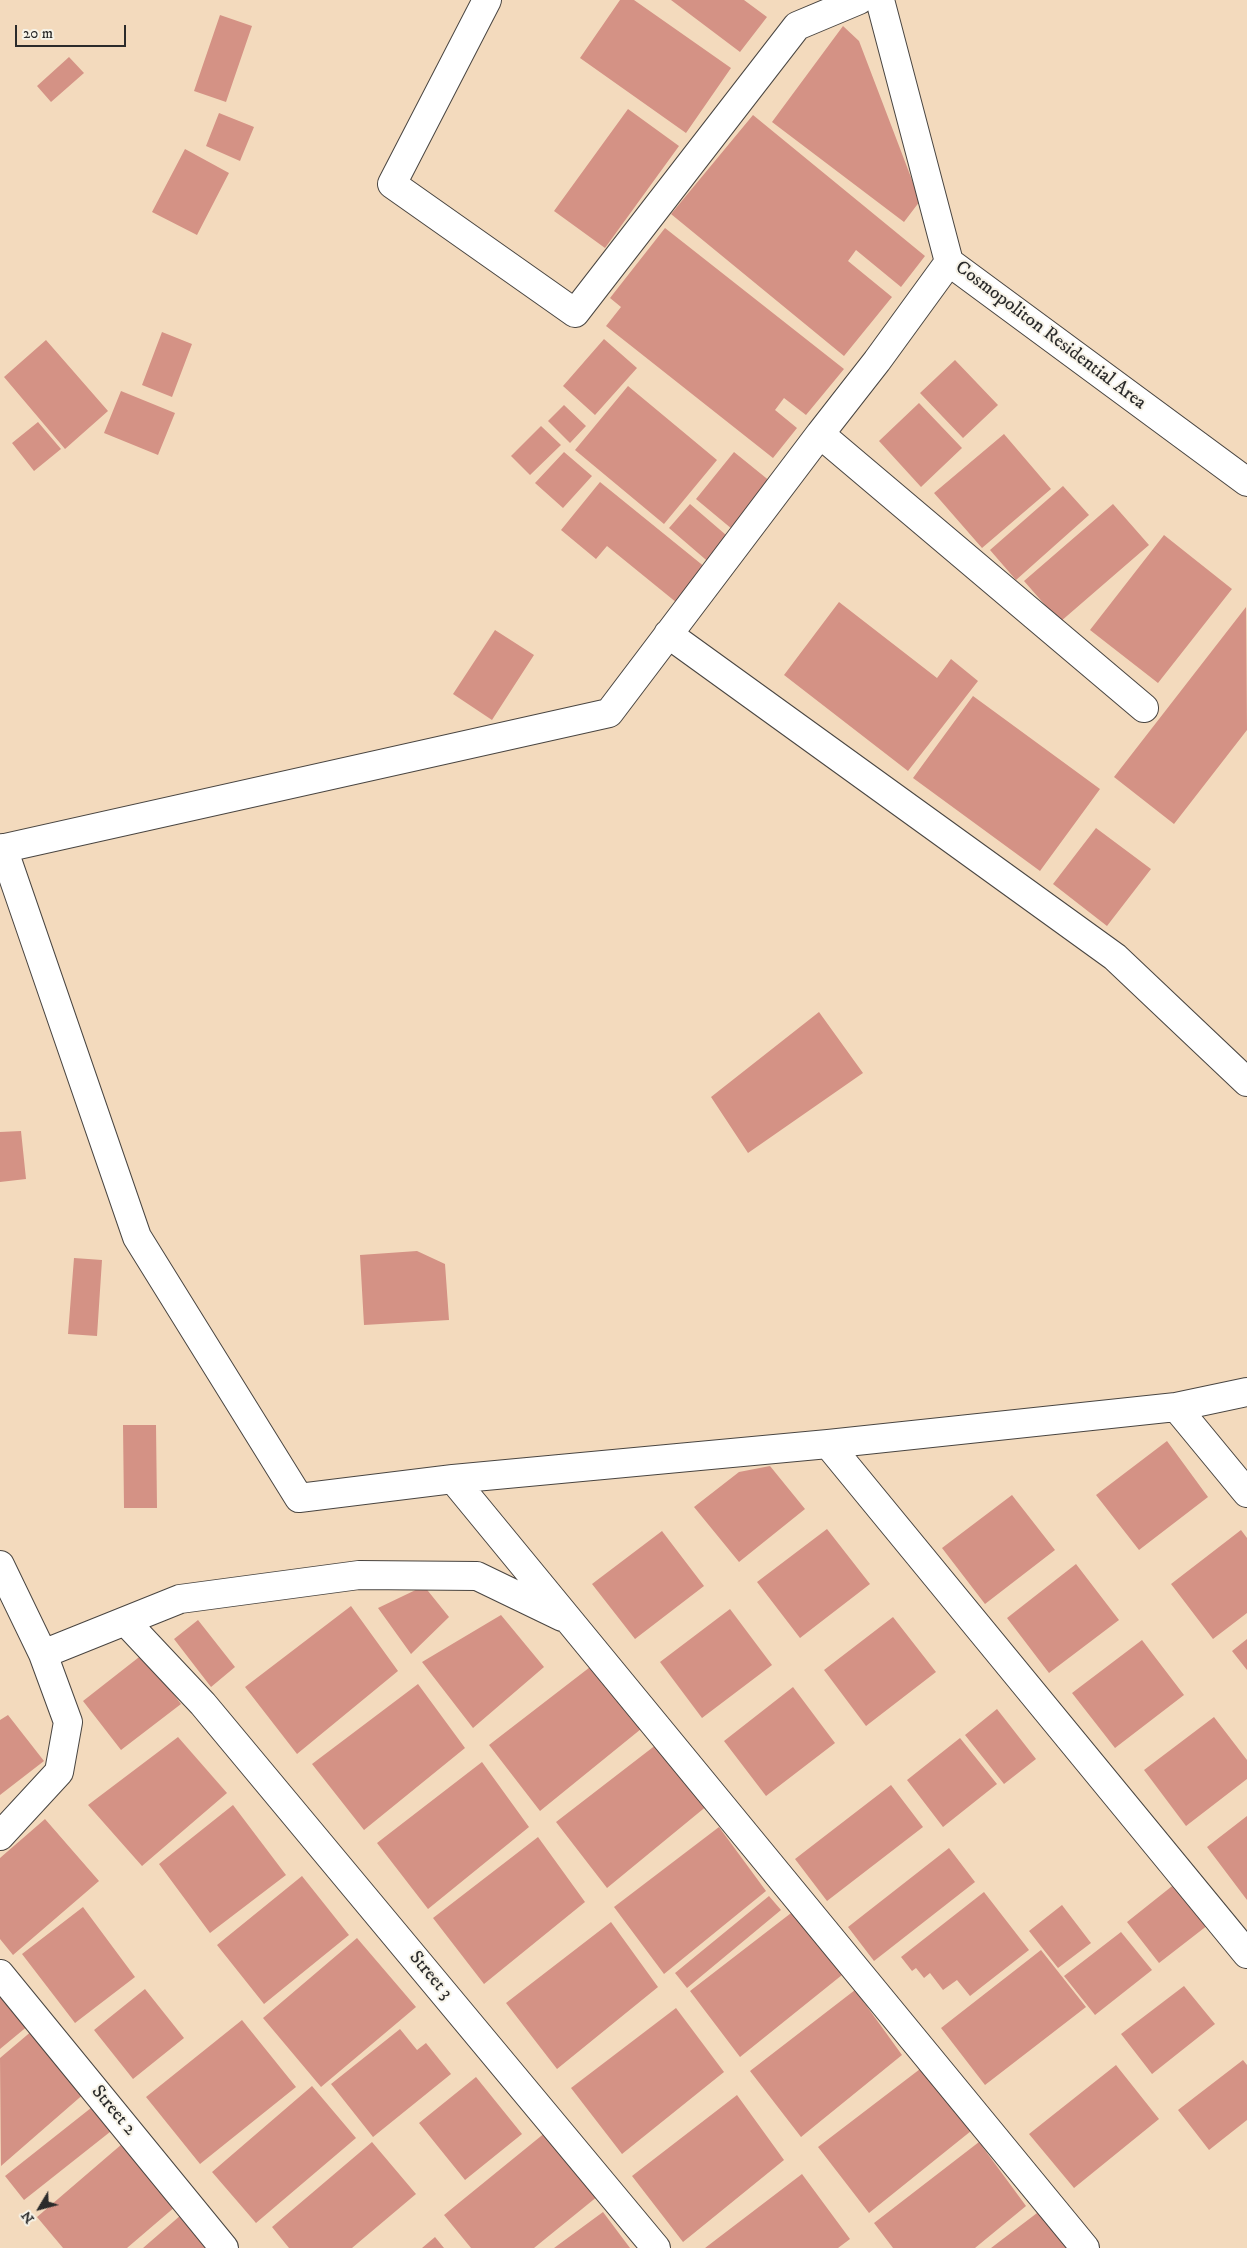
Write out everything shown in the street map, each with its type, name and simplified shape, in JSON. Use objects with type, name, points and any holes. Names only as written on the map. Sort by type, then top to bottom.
[{"type":"street","points":[[487,0],[392,184],[575,313],[797,26],[859,0]]},
{"type":"street","name":"Cosmopoliton Residential Area","points":[[880,0],[949,262],[1247,482]]},
{"type":"street","points":[[949,262],[877,361],[609,713],[2,849],[137,1237],[299,1498],[453,1479],[828,1444],[1176,1408],[1247,1392]]},
{"type":"street","points":[[820,434],[1144,708]]},
{"type":"street","points":[[668,634],[1115,957],[1247,1082]]},
{"type":"street","points":[[1176,1408],[1247,1493]]},
{"type":"street","points":[[828,1444],[1247,1954]]},
{"type":"street","points":[[453,1479],[1085,2248]]},
{"type":"street","points":[[0,1565],[44,1654],[68,1722],[59,1772],[1,1833]]},
{"type":"street","points":[[44,1654],[180,1599],[359,1575],[477,1576],[570,1621]]},
{"type":"street","name":"Street 3","points":[[125,1621],[204,1704],[656,2248]]},
{"type":"street","name":"Street 2","points":[[0,1974],[224,2248]]},
{"type":"building","points":[[620,0],[634,0],[731,68],[686,133],[580,58]]},
{"type":"building","points":[[671,0],[744,0],[767,17],[740,52]]},
{"type":"building","points":[[220,15],[252,26],[226,102],[194,91]]},
{"type":"building","points":[[843,26],[859,41],[920,201],[904,222],[772,122]]},
{"type":"building","points":[[69,57],[84,73],[51,102],[37,86]]},
{"type":"building","points":[[628,109],[679,146],[605,248],[554,211]]},
{"type":"building","points":[[219,113],[254,127],[240,161],[206,146]]},
{"type":"building","points":[[753,115],[925,256],[901,287],[856,250],[848,261],[892,297],[844,356],[671,214]]},
{"type":"building","points":[[185,149],[229,173],[197,235],[152,212]]},
{"type":"building","points":[[665,228],[844,369],[806,415],[784,398],[775,410],[797,428],[773,458],[606,326],[621,307],[610,298]]},
{"type":"building","points":[[162,332],[192,344],[172,397],[142,385]]},
{"type":"building","points":[[604,339],[637,368],[595,415],[563,386]]},
{"type":"building","points":[[46,340],[108,411],[65,449],[4,377]]},
{"type":"building","points":[[955,360],[998,405],[963,438],[920,393]]},
{"type":"building","points":[[628,386],[717,460],[664,524],[575,450]]},
{"type":"building","points":[[121,391],[175,413],[158,455],[104,433]]},
{"type":"building","points":[[919,403],[962,448],[921,487],[879,441]]},
{"type":"building","points":[[564,405],[586,426],[570,443],[548,421]]},
{"type":"building","points":[[38,422],[61,449],[34,471],[12,443]]},
{"type":"building","points":[[541,426],[561,445],[530,475],[511,456]]},
{"type":"building","points":[[1004,434],[1051,489],[982,548],[934,493]]},
{"type":"building","points":[[564,452],[592,476],[563,508],[535,483]]},
{"type":"building","points":[[734,452],[771,482],[732,529],[696,499]]},
{"type":"building","points":[[600,482],[711,572],[682,607],[607,546],[596,559],[561,530]]},
{"type":"building","points":[[1063,486],[1089,515],[1016,580],[990,550]]},
{"type":"building","points":[[690,504],[733,541],[712,565],[669,528]]},
{"type":"building","points":[[1113,504],[1149,545],[1060,622],[1024,581]]},
{"type":"building","points":[[1164,535],[1232,589],[1158,683],[1090,630]]},
{"type":"building","points":[[839,602],[937,678],[951,659],[978,681],[908,771],[784,675]]},
{"type":"building","points":[[1246,607],[1247,730],[1174,824],[1114,777]]},
{"type":"building","points":[[495,630],[534,655],[492,720],[453,694]]},
{"type":"building","points":[[973,696],[1100,789],[1040,871],[913,778]]},
{"type":"building","points":[[1096,828],[1151,869],[1107,926],[1053,884]]},
{"type":"building","points":[[819,1012],[863,1073],[748,1153],[711,1097]]},
{"type":"building","points":[[21,1131],[26,1179],[0,1182],[0,1132]]},
{"type":"building","points":[[417,1251],[445,1264],[449,1320],[364,1325],[360,1255]]},
{"type":"building","points":[[74,1258],[102,1260],[97,1336],[68,1334]]},
{"type":"building","points":[[123,1425],[156,1425],[157,1508],[124,1508]]},
{"type":"building","points":[[1167,1441],[1208,1497],[1139,1550],[1096,1495]]},
{"type":"building","points":[[770,1466],[805,1509],[739,1562],[694,1507],[739,1472]]},
{"type":"building","points":[[1012,1495],[1055,1550],[985,1604],[942,1548]]},
{"type":"building","points":[[827,1529],[870,1584],[800,1638],[757,1582]]},
{"type":"building","points":[[1241,1530],[1247,1538],[1247,1613],[1213,1639],[1171,1584]]},
{"type":"building","points":[[662,1531],[704,1586],[635,1639],[592,1584]]},
{"type":"building","points":[[1076,1564],[1119,1620],[1049,1673],[1007,1618]]},
{"type":"building","points":[[424,1586],[449,1617],[411,1654],[378,1608]]},
{"type":"building","points":[[351,1606],[398,1671],[297,1754],[245,1687]]},
{"type":"building","points":[[730,1609],[772,1665],[702,1718],[660,1662]]},
{"type":"building","points":[[501,1615],[544,1667],[473,1728],[422,1662]]},
{"type":"building","points":[[893,1617],[936,1672],[866,1726],[824,1670]]},
{"type":"building","points":[[198,1620],[235,1667],[211,1687],[174,1639]]},
{"type":"building","points":[[1247,1639],[1247,1670],[1232,1651]]},
{"type":"building","points":[[1142,1640],[1184,1695],[1115,1748],[1072,1693]]},
{"type":"building","points":[[143,1654],[181,1704],[121,1750],[83,1701]]},
{"type":"building","points":[[594,1664],[641,1729],[540,1811],[489,1745]]},
{"type":"building","points":[[418,1684],[465,1748],[364,1830],[312,1764]]},
{"type":"building","points":[[793,1687],[835,1743],[766,1796],[724,1741]]},
{"type":"building","points":[[997,1709],[1036,1759],[1004,1784],[965,1735]]},
{"type":"building","points":[[8,1715],[44,1761],[0,1795],[0,1720]]},
{"type":"building","points":[[1214,1717],[1247,1760],[1247,1779],[1186,1826],[1144,1770]]},
{"type":"building","points":[[178,1737],[227,1793],[142,1866],[88,1805]]},
{"type":"building","points":[[960,1738],[997,1784],[943,1827],[907,1780]]},
{"type":"building","points":[[661,1741],[708,1805],[607,1888],[556,1822]]},
{"type":"building","points":[[482,1762],[529,1827],[428,1909],[377,1843]]},
{"type":"building","points":[[891,1785],[923,1827],[827,1901],[795,1859]]},
{"type":"building","points":[[233,1805],[286,1875],[210,1933],[159,1864]]},
{"type":"building","points":[[1247,1816],[1247,1900],[1207,1847]]},
{"type":"building","points":[[45,1819],[99,1881],[13,1955],[0,1939],[0,1858]]},
{"type":"building","points":[[719,1827],[766,1891],[664,1974],[614,1907]]},
{"type":"building","points":[[538,1837],[585,1902],[484,1984],[433,1918]]},
{"type":"building","points":[[949,1848],[975,1882],[874,1961],[848,1927]]},
{"type":"building","points":[[302,1876],[349,1935],[264,2004],[217,1945]]},
{"type":"building","points":[[1176,1883],[1208,1925],[1159,1963],[1127,1922]]},
{"type":"building","points":[[984,1892],[1029,1950],[970,1996],[957,1980],[943,1990],[930,1973],[924,1978],[916,1968],[912,1971],[901,1957]]},
{"type":"building","points":[[769,1896],[781,1910],[687,1988],[675,1973]]},
{"type":"building","points":[[1062,1905],[1091,1943],[1058,1968],[1029,1931]]},
{"type":"building","points":[[83,1907],[135,1977],[75,2023],[22,1954]]},
{"type":"building","points":[[795,1910],[842,1975],[740,2057],[690,1991]]},
{"type":"building","points":[[611,1922],[658,1987],[557,2069],[506,2003]]},
{"type":"building","points":[[1121,1932],[1152,1970],[1095,2015],[1064,1976]]},
{"type":"building","points":[[357,1938],[416,2007],[321,2087],[263,2018]]},
{"type":"building","points":[[1041,1950],[1086,2007],[985,2085],[941,2028]]},
{"type":"building","points":[[1184,1986],[1215,2024],[1152,2074],[1121,2034]]},
{"type":"building","points":[[145,1989],[184,2038],[133,2079],[94,2030]]},
{"type":"building","points":[[855,1990],[902,2055],[801,2137],[750,2071]]},
{"type":"building","points":[[0,1992],[29,2025],[0,2049]]},
{"type":"building","points":[[676,2008],[724,2072],[622,2154],[571,2088]]},
{"type":"building","points":[[242,2020],[296,2087],[200,2164],[146,2097]]},
{"type":"building","points":[[400,2029],[417,2050],[426,2043],[451,2074],[373,2137],[331,2084]]},
{"type":"building","points":[[33,2030],[86,2092],[1,2166],[0,2058]]},
{"type":"building","points":[[1243,2060],[1247,2065],[1247,2120],[1209,2150],[1178,2110]]},
{"type":"building","points":[[1116,2065],[1159,2119],[1074,2188],[1029,2134]]},
{"type":"building","points":[[924,2066],[971,2131],[869,2213],[818,2147]]},
{"type":"building","points":[[476,2077],[522,2134],[465,2180],[419,2123]]},
{"type":"building","points":[[312,2086],[356,2138],[256,2223],[212,2172]]},
{"type":"building","points":[[737,2095],[784,2160],[683,2242],[632,2176]]},
{"type":"building","points":[[96,2104],[115,2128],[24,2200],[5,2176]]},
{"type":"building","points":[[546,2132],[598,2196],[534,2248],[471,2248],[444,2215]]},
{"type":"building","points":[[372,2142],[416,2194],[352,2248],[289,2248],[272,2227]]},
{"type":"building","points":[[979,2142],[1026,2206],[975,2248],[893,2248],[874,2223]]},
{"type":"building","points":[[122,2144],[176,2206],[127,2248],[63,2248],[37,2217]]},
{"type":"building","points":[[802,2174],[850,2239],[838,2248],[705,2248]]},
{"type":"building","points":[[1041,2210],[1069,2248],[991,2248]]},
{"type":"building","points":[[603,2212],[630,2248],[554,2248]]},
{"type":"building","points":[[181,2215],[209,2248],[143,2248]]},
{"type":"building","points":[[435,2237],[444,2248],[422,2248]]}]
